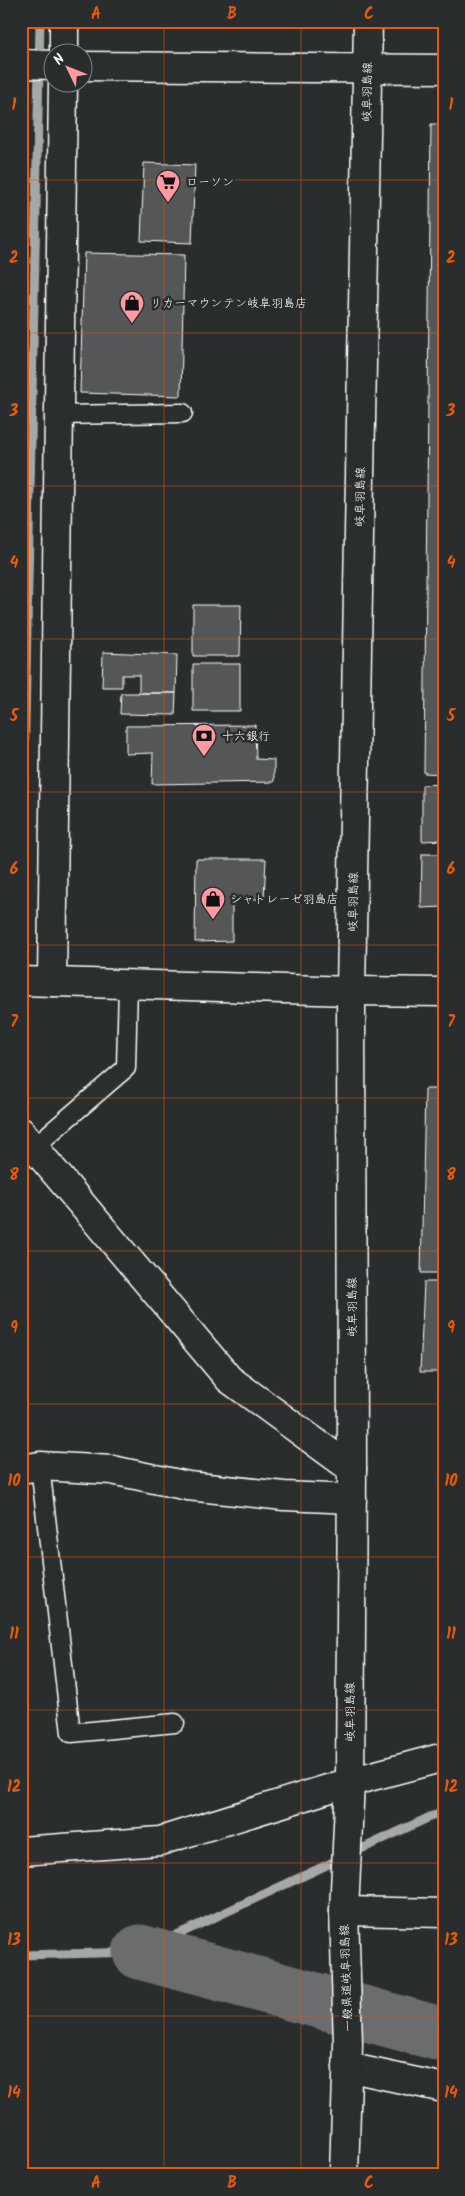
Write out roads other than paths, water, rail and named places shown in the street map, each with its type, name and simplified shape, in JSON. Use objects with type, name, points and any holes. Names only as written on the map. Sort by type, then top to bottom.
[{"type":"street","points":[[64,21],[64,42]]},
{"type":"street","name":"岐阜羽島線","points":[[350,1782],[352,1499],[351,990],[368,21]]},
{"type":"street","points":[[21,64],[42,65]]},
{"type":"street","points":[[92,66],[444,69]]},
{"type":"street","points":[[52,982],[63,92]]},
{"type":"street","points":[[21,981],[444,992]]},
{"type":"street","points":[[27,1139],[229,1379],[352,1469]]},
{"type":"street","points":[[31,1467],[112,1470],[188,1486],[284,1496],[352,1499]]},
{"type":"street","points":[[21,1851],[160,1841],[350,1782],[444,1757]]},
{"type":"street","name":"一般県道岐阜羽島線","points":[[344,2175],[348,2055],[344,1968],[344,1903],[350,1782]]},
{"type":"street","points":[[344,1903],[444,1913]]},
{"type":"street","points":[[348,2055],[444,2088]]},
{"type":"lane","points":[[58,415],[182,412]]},
{"type":"lane","points":[[27,1139],[126,1068],[128,984]]},
{"type":"lane","points":[[31,1467],[71,1733],[175,1723]]},
{"type":"waterway","points":[[21,909],[40,21]]},
{"type":"waterway","points":[[21,1955],[140,1952],[432,1816],[444,1813]]},
{"type":"waterway","points":[[140,1952],[444,2035]]},
{"type":"place","name":"ローソン","points":[[168,203]]},
{"type":"place","name":"リカーマウンテン岐阜羽島店","points":[[132,324]]},
{"type":"place","name":"十六銀行","points":[[204,757]]},
{"type":"place","name":"シャトレーゼ羽島店","points":[[213,920]]}]
